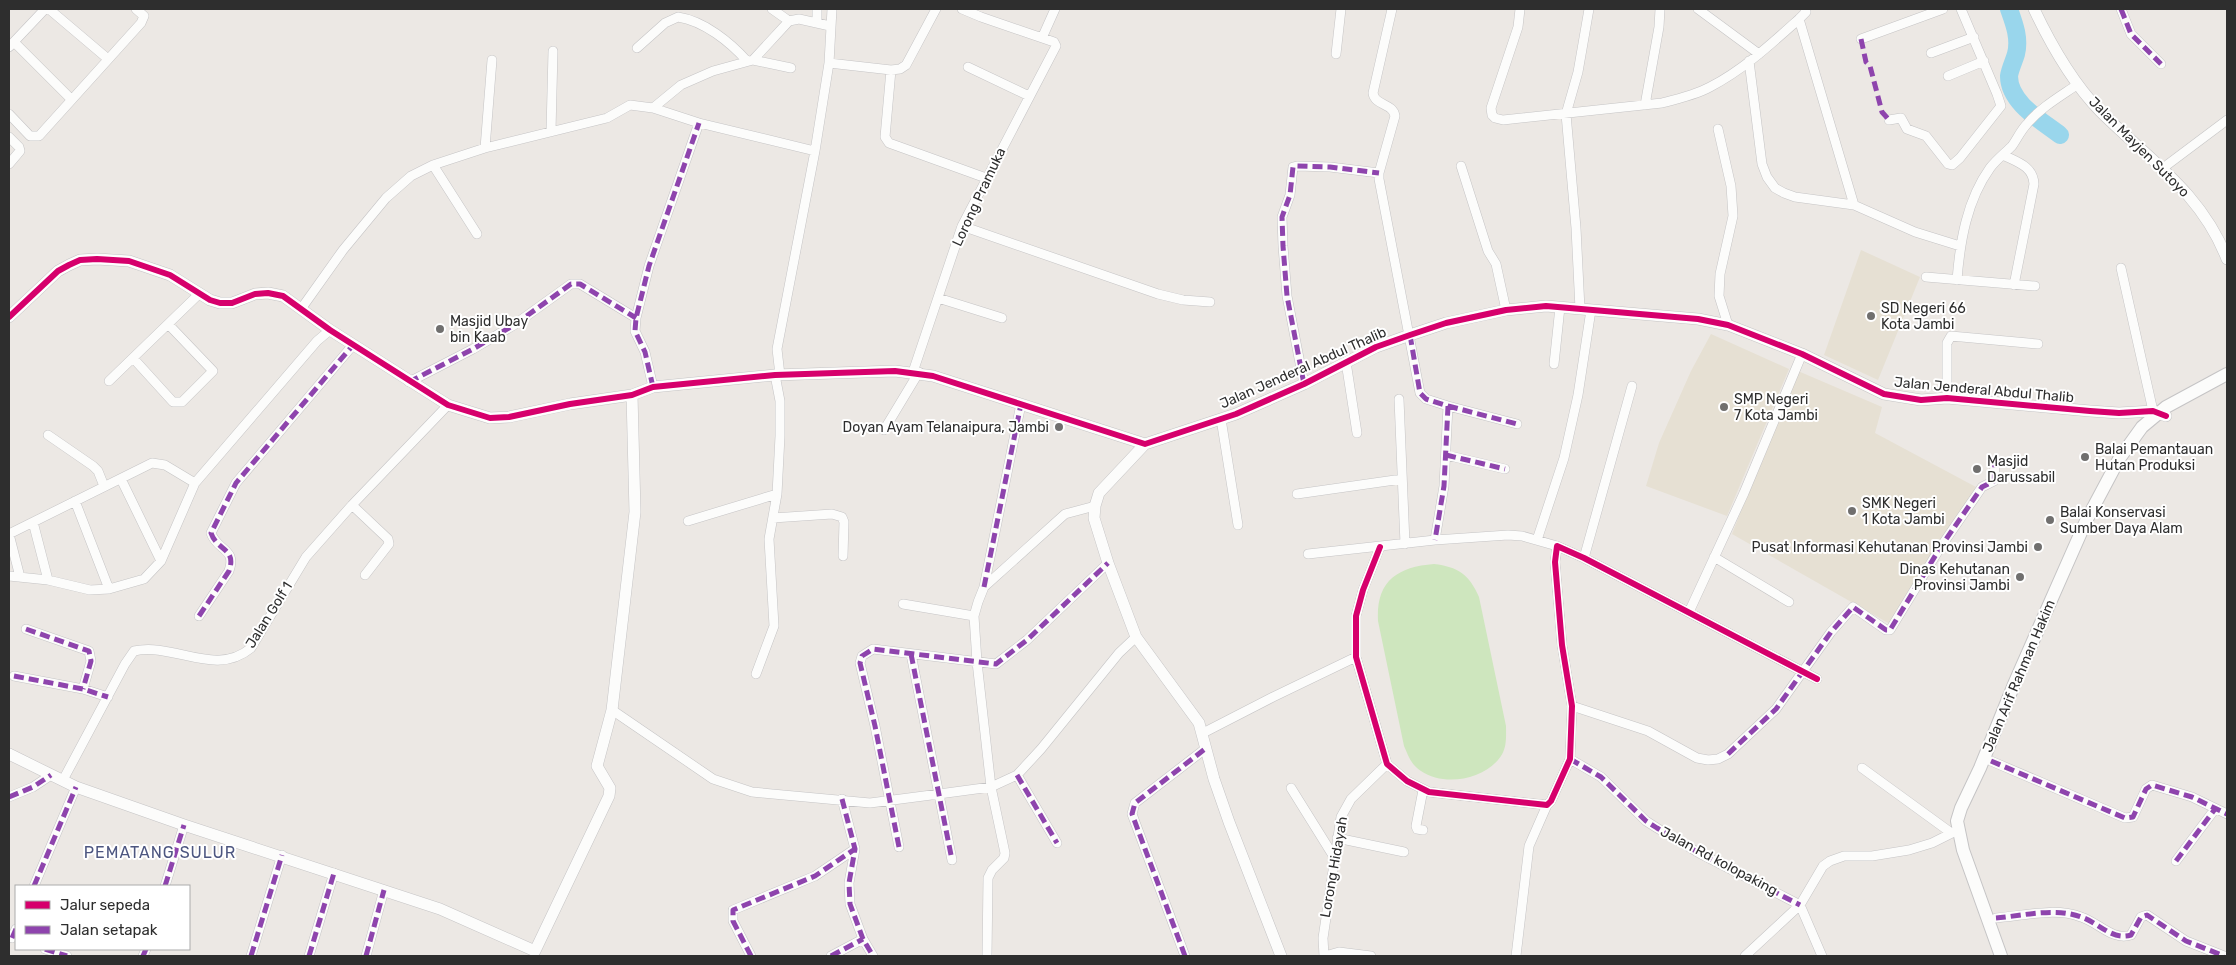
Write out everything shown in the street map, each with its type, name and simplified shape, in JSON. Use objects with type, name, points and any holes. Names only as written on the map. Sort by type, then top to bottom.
[{"type":"main road","points":[[2159,413],[2181,397],[2227,374]]},
{"type":"main road","points":[[2159,413],[2227,383]]},
{"type":"main road","name":"Jalan Arif Rahman Hakim","points":[[2009,956],[2001,948],[1954,831],[1957,821],[1986,767],[2015,682],[2094,502],[2128,445],[2142,427],[2159,413]]},
{"type":"main road","name":"Jalan Arif Rahman Hakim","points":[[1964,809],[1965,828],[1996,918],[2001,948]]},
{"type":"street","points":[[45,9],[11,45],[71,98]]},
{"type":"street","points":[[49,9],[108,59]]},
{"type":"street","points":[[9,114],[30,136],[36,137],[144,19],[143,15],[136,9]]},
{"type":"street","points":[[772,9],[789,21]]},
{"type":"street","points":[[817,9],[817,22]]},
{"type":"street","points":[[756,674],[774,626],[769,539],[777,494],[780,401],[777,349],[815,151],[829,63],[832,9]]},
{"type":"street","points":[[829,63],[891,70],[900,69],[906,65],[936,9]]},
{"type":"street","points":[[962,9],[1042,38],[1055,9]]},
{"type":"street","points":[[1336,54],[1340,9]]},
{"type":"street","points":[[1392,9],[1374,84],[1374,97],[1391,108],[1395,116],[1379,173],[1420,393],[1426,399],[1517,424]]},
{"type":"street","points":[[1520,9],[1518,27],[1492,101],[1492,115],[1503,120],[1662,104],[1709,88],[1759,54],[1799,20],[1806,12],[1805,9]]},
{"type":"street","points":[[1537,540],[1564,458],[1576,404],[1585,309],[1566,114],[1578,72],[1589,9]]},
{"type":"street","points":[[1645,105],[1659,27],[1660,9]]},
{"type":"street","points":[[1698,9],[1759,54]]},
{"type":"street","points":[[1861,39],[1943,9]]},
{"type":"street","points":[[1888,120],[1902,119],[1907,130],[1926,136],[1948,164],[1953,164],[2000,106],[1998,94],[1961,9]]},
{"type":"street","name":"Jalan Mayjen Sutoyo","points":[[2034,9],[2049,41],[2078,84],[2099,110],[2163,168],[2197,206],[2210,224],[2227,260]]},
{"type":"street","points":[[2121,9],[2131,34],[2161,64]]},
{"type":"street","points":[[637,48],[665,23],[678,17],[700,24],[750,61]]},
{"type":"street","points":[[750,61],[789,21],[799,19],[830,26]]},
{"type":"street","points":[[1799,20],[1854,205]]},
{"type":"street","points":[[1930,53],[1974,37]]},
{"type":"street","name":"Lorong Pramuka","points":[[884,430],[916,372],[962,226],[1056,48],[1054,42],[1042,38]]},
{"type":"street","points":[[550,131],[553,52]]},
{"type":"street","points":[[485,148],[492,60]]},
{"type":"street","points":[[1948,76],[1984,60]]},
{"type":"street","points":[[653,108],[681,85],[713,71],[750,61],[791,68]]},
{"type":"street","points":[[1749,61],[1762,164],[1774,188],[1795,197],[1854,205],[1915,232],[1960,246]]},
{"type":"street","points":[[968,67],[1029,96]]},
{"type":"street","points":[[891,70],[885,137],[889,143],[986,178]]},
{"type":"street","points":[[1957,280],[1960,246],[1973,200],[1982,179],[2042,108],[2078,84]]},
{"type":"street","points":[[301,309],[342,250],[386,198],[410,176],[433,165],[485,148],[607,118],[630,105],[653,108],[699,123],[815,151]]},
{"type":"street","points":[[2163,168],[2227,120]]},
{"type":"street","points":[[653,387],[645,352],[635,331],[636,318],[649,266],[699,123]]},
{"type":"street","points":[[1718,129],[1731,186],[1733,216],[1720,274],[1720,296],[1728,325]]},
{"type":"street","points":[[9,137],[19,147],[20,151],[9,164]]},
{"type":"street","points":[[2003,155],[2025,165],[2034,177],[2014,284]]},
{"type":"street","points":[[433,165],[478,234]]},
{"type":"street","points":[[1461,166],[1488,252],[1496,264],[1506,310]]},
{"type":"street","points":[[1304,384],[1287,296],[1282,246],[1282,217],[1290,195],[1293,167],[1330,167],[1379,173]]},
{"type":"street","points":[[962,226],[1158,294],[1183,300],[1210,302]]},
{"type":"street","points":[[9,317],[58,271],[80,260],[97,259],[129,262],[151,267],[170,275],[199,294],[220,303],[232,303],[255,294],[268,293],[283,296],[330,330],[409,382],[448,405],[490,418],[509,417],[570,404],[632,395],[653,387],[778,375],[895,370],[916,372],[1145,444],[1099,493],[1094,518],[1108,563],[1136,638],[1199,723],[1229,822],[1281,956]]},
{"type":"street","points":[[2122,268],[2159,413]]},
{"type":"street","points":[[1926,277],[2035,286]]},
{"type":"street","points":[[409,382],[473,350],[571,284],[580,284],[636,318]]},
{"type":"street","points":[[109,381],[199,294]]},
{"type":"street","points":[[938,298],[1002,318]]},
{"type":"street","name":"Jalan Jenderal Abdul Thalib","points":[[1145,444],[1220,419],[1304,384],[1376,347],[1410,335],[1446,323],[1506,310],[1546,306],[1698,319],[1728,325],[1802,354],[1884,394],[1921,400],[1946,398],[2090,411],[2159,413]]},
{"type":"street","points":[[1554,364],[1560,308]]},
{"type":"street","points":[[133,358],[173,402],[182,402],[213,370],[169,325]]},
{"type":"street","points":[[9,576],[48,580],[90,590],[109,589],[144,580],[161,561],[195,483],[317,341],[330,330]]},
{"type":"street","points":[[1946,398],[1947,343],[1951,336],[2038,344]]},
{"type":"street","points":[[198,616],[229,571],[232,563],[229,554],[213,540],[211,533],[236,483],[353,345]]},
{"type":"street","points":[[1689,612],[1744,493],[1802,354]]},
{"type":"street","points":[[1346,362],[1357,433]]},
{"type":"street","points":[[1584,558],[1632,386]]},
{"type":"street","points":[[9,754],[76,787],[184,825],[440,909],[534,954],[609,796],[610,788],[597,766],[612,710],[636,512],[632,395]]},
{"type":"street","points":[[1399,399],[1405,544]]},
{"type":"street","points":[[987,956],[988,878],[992,870],[1004,858],[1005,853],[991,787],[977,662],[974,616],[984,587],[1007,483],[1021,404]]},
{"type":"street","name":"Jalan Golf 1","points":[[63,780],[125,664],[134,651],[144,649],[156,650],[215,660],[230,660],[241,657],[251,648],[306,557],[352,505],[448,405]]},
{"type":"street","points":[[1435,540],[1444,486],[1448,406]]},
{"type":"street","points":[[1220,419],[1238,525]]},
{"type":"street","points":[[48,436],[93,466],[98,471],[104,486]]},
{"type":"street","points":[[1446,456],[1505,469]]},
{"type":"street","points":[[1572,706],[1648,731],[1697,758],[1718,759],[1743,741],[1776,709],[1831,632],[1853,607],[1886,630],[1890,630],[1940,548],[1982,487],[1994,481],[1995,460]]},
{"type":"street","points":[[20,577],[9,534],[152,462],[165,465],[195,483]]},
{"type":"street","points":[[121,479],[161,561]]},
{"type":"street","points":[[1297,494],[1402,479]]},
{"type":"street","points":[[688,521],[777,494]]},
{"type":"street","points":[[75,501],[109,589]]},
{"type":"street","points":[[352,505],[388,539],[389,544],[365,575]]},
{"type":"street","points":[[984,587],[1065,514],[1095,506]]},
{"type":"street","points":[[773,518],[832,514],[842,517],[844,522],[843,556]]},
{"type":"street","points":[[33,522],[48,580]]},
{"type":"street","points":[[1308,554],[1435,540],[1508,535],[1537,540],[1557,546],[1584,558],[1817,679]]},
{"type":"street","points":[[1516,956],[1529,846],[1570,759],[1572,706],[1562,645],[1555,562],[1557,546]]},
{"type":"street","points":[[1380,547],[1363,590],[1356,616],[1356,657],[1387,764],[1423,790],[1547,806]]},
{"type":"street","points":[[1714,557],[1788,602]]},
{"type":"street","points":[[899,847],[860,660],[865,653],[873,649],[996,664],[1027,640],[1108,563]]},
{"type":"street","points":[[903,604],[974,616]]},
{"type":"street","points":[[26,629],[89,651],[91,661],[83,689]]},
{"type":"street","points":[[612,710],[714,779],[752,792],[870,803],[991,787],[1017,774],[1041,749],[1119,653],[1136,638]]},
{"type":"street","points":[[911,654],[952,860]]},
{"type":"street","points":[[1203,733],[1272,697],[1356,657]]},
{"type":"street","points":[[14,676],[83,689],[108,697]]},
{"type":"street","points":[[1184,956],[1132,814],[1135,803],[1206,748]]},
{"type":"street","name":"Jalan Rd kolopaking","points":[[1570,759],[1601,777],[1646,821],[1657,828],[1699,853],[1800,905]]},
{"type":"street","name":"Lorong Hidayah","points":[[1325,956],[1323,938],[1337,838],[1345,808],[1387,764]]},
{"type":"street","points":[[1986,767],[2125,818],[2133,817],[2146,790],[2152,785],[2192,798],[2227,814]]},
{"type":"street","points":[[1745,956],[1800,905],[1823,866],[1830,861],[1844,856],[1872,856],[1909,850],[1932,843],[1954,831],[1862,768]]},
{"type":"street","points":[[1017,774],[1057,843]]},
{"type":"street","points":[[9,797],[34,787],[51,775]]},
{"type":"street","points":[[34,885],[76,787]]},
{"type":"street","points":[[1291,788],[1334,857]]},
{"type":"street","points":[[1423,790],[1416,826],[1417,829],[1423,830]]},
{"type":"street","points":[[842,799],[855,849],[849,883],[850,904],[863,938],[873,956]]},
{"type":"street","points":[[2176,861],[2215,808]]},
{"type":"street","points":[[165,885],[184,825]]},
{"type":"street","points":[[1337,838],[1404,852]]},
{"type":"street","points":[[750,956],[733,921],[733,910],[815,876],[855,849]]},
{"type":"street","points":[[251,956],[282,856]]},
{"type":"street","points":[[309,956],[334,873]]},
{"type":"street","points":[[366,956],[384,890]]},
{"type":"street","points":[[1800,905],[1822,956]]},
{"type":"street","points":[[1996,918],[2062,913],[2081,917],[2122,936],[2131,935],[2140,917],[2147,915],[2186,941],[2224,956]]},
{"type":"street","points":[[830,956],[863,938]]},
{"type":"street","points":[[48,950],[67,956]]},
{"type":"street","points":[[1325,956],[1339,952],[1370,956]]},
{"type":"shaded area","name":"SD Negeri 66 Kota Jambi","points":[[1861,250],[1920,277],[1878,380],[1824,355]]},
{"type":"shaded area","name":"SMP Negeri 7 Kota Jambi","points":[[1711,334],[1789,369],[1727,516],[1646,486],[1659,443],[1691,371]]},
{"type":"shaded area","name":"SMK Negeri 1 Kota Jambi","points":[[1798,371],[1882,407],[1875,433],[1976,487],[1897,628],[1732,534]]},
{"type":"green space","points":[[1434,564],[1450,567],[1462,573],[1467,577],[1479,597],[1506,726],[1505,745],[1501,756],[1485,771],[1464,779],[1452,780],[1430,776],[1418,769],[1410,760],[1404,746],[1378,621],[1378,607],[1381,596],[1391,579],[1409,569]]},
{"type":"waterway","points":[[2009,9],[2016,31],[2017,42],[2016,54],[2009,76],[2010,86],[2020,103],[2060,135]]},
{"type":"marked path","points":[[2121,9],[2131,34],[2161,64]]},
{"type":"marked path","points":[[1861,39],[1866,62],[1870,66],[1882,112],[1889,120]]},
{"type":"marked path","points":[[653,387],[645,352],[635,331],[636,318],[649,266],[699,123]]},
{"type":"marked path","points":[[1304,384],[1287,296],[1283,246],[1282,217],[1290,195],[1293,167],[1330,167],[1379,173]]},
{"type":"marked path","points":[[409,382],[473,349],[514,325],[571,284],[580,284],[636,318]]},
{"type":"marked path","points":[[1410,335],[1420,393],[1426,399],[1448,406],[1444,486],[1435,540]]},
{"type":"marked path","points":[[199,616],[229,571],[231,564],[228,554],[217,543],[211,533],[236,483],[353,345]]},
{"type":"marked path","points":[[984,587],[1021,404]]},
{"type":"marked path","points":[[1448,406],[1517,424]]},
{"type":"marked path","points":[[1446,455],[1505,469]]},
{"type":"marked path","points":[[1728,754],[1776,709],[1831,632],[1853,607],[1886,630],[1890,630],[1940,548],[1982,487],[1994,481],[1995,461]]},
{"type":"marked path","points":[[899,847],[875,726],[860,663],[862,656],[873,649],[996,664],[1027,640],[1108,563]]},
{"type":"marked path","points":[[26,629],[89,651],[91,661],[83,689]]},
{"type":"marked path","points":[[911,654],[952,860]]},
{"type":"marked path","points":[[14,676],[83,689],[108,697]]},
{"type":"marked path","points":[[1185,956],[1132,814],[1135,803],[1205,749]]},
{"type":"marked path","points":[[1570,759],[1601,777],[1646,821],[1657,828],[1699,853],[1800,905]]},
{"type":"marked path","points":[[1991,761],[2125,818],[2133,817],[2146,789],[2152,785],[2192,797],[2227,814]]},
{"type":"marked path","points":[[9,797],[33,787],[51,775]]},
{"type":"marked path","points":[[1017,775],[1057,843]]},
{"type":"marked path","points":[[34,885],[76,787]]},
{"type":"marked path","points":[[842,799],[855,849],[849,883],[850,904],[863,939],[873,956]]},
{"type":"marked path","points":[[2176,861],[2215,809]]},
{"type":"marked path","points":[[165,885],[184,825]]},
{"type":"marked path","points":[[751,956],[733,921],[733,910],[815,876],[855,849]]},
{"type":"marked path","points":[[251,956],[282,855]]},
{"type":"marked path","points":[[309,956],[334,873]]},
{"type":"marked path","points":[[366,956],[384,890]]},
{"type":"marked path","points":[[1996,918],[2050,912],[2071,914],[2087,919],[2111,933],[2124,936],[2131,935],[2141,917],[2147,915],[2186,941],[2224,956]]},
{"type":"marked path","points":[[12,938],[15,931]]},
{"type":"marked path","points":[[831,956],[863,939]]},
{"type":"marked path","points":[[48,950],[67,956]]},
{"type":"marked path","points":[[143,956],[146,950]]},
{"type":"cycle path","points":[[9,317],[58,271],[69,265],[80,260],[129,261],[170,275],[210,300],[220,303],[232,303],[255,294],[268,293],[283,296],[330,330],[448,405],[490,418],[509,417],[570,404],[632,395],[653,387],[775,375],[895,371],[933,376],[1145,444],[1236,414],[1304,384],[1376,347],[1410,335],[1446,323],[1506,310],[1546,306],[1698,319],[1728,325],[1802,354],[1884,394],[1921,400],[1947,398],[2119,413],[2153,411],[2166,416]]},
{"type":"cycle path","points":[[1380,547],[1363,590],[1356,616],[1356,657],[1387,764],[1407,781],[1429,792],[1547,805],[1551,801],[1570,759],[1572,706],[1562,645],[1555,562],[1557,546],[1584,558],[1817,679]]},
{"type":"place","name":"SD Negeri 66 Kota Jambi","points":[[1871,316]]},
{"type":"place","name":"Masjid Ubay bin Kaab","points":[[440,329]]},
{"type":"place","name":"SMP Negeri 7 Kota Jambi","points":[[1724,407]]},
{"type":"place","name":"Doyan Ayam Telanaipura, Jambi","points":[[1059,427]]},
{"type":"place","name":"Balai Pemantauan Hutan Produksi","points":[[2085,457]]},
{"type":"place","name":"Masjid Darussabil","points":[[1977,469]]},
{"type":"place","name":"SMK Negeri 1 Kota Jambi","points":[[1852,511]]},
{"type":"place","name":"Balai Konservasi Sumber Daya Alam","points":[[2050,520]]},
{"type":"place","name":"Pusat Informasi Kehutanan Provinsi Jambi","points":[[2038,547]]},
{"type":"place","name":"Dinas Kehutanan Provinsi Jambi","points":[[2020,577]]},
{"type":"district","name":"PEMATANG SULUR","points":[[160,852]]}]
